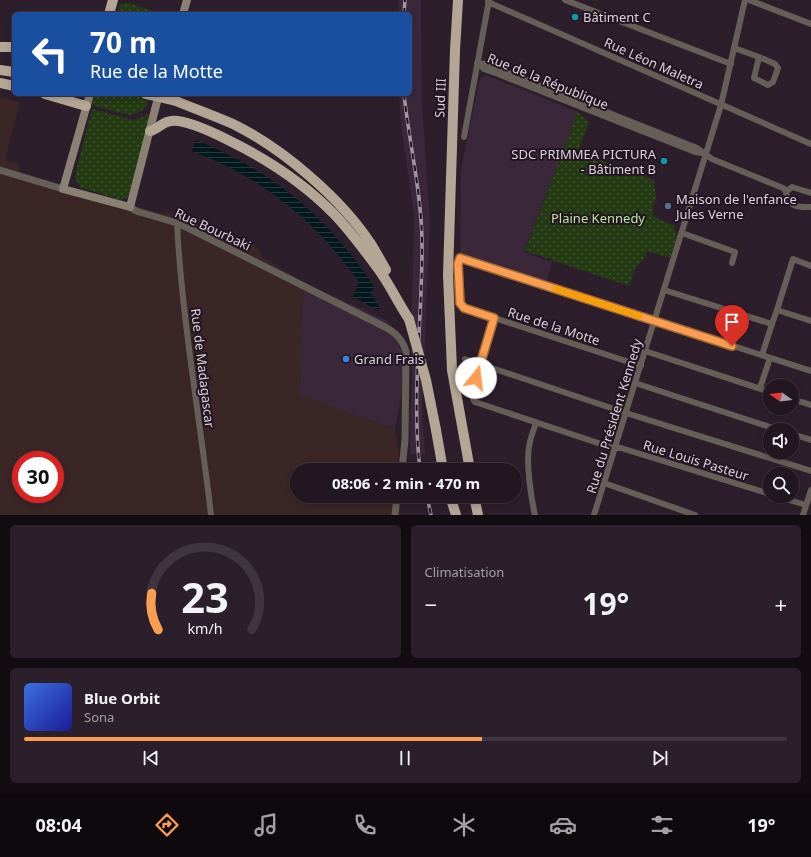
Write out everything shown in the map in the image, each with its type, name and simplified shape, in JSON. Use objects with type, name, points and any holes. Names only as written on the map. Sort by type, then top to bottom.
[{"type":"highway","points":[[110,12],[113,0]]},
{"type":"highway","name":"Sud III","points":[[457,2],[448,275],[452,370],[469,463]]},
{"type":"highway","points":[[0,48],[12,46]]},
{"type":"highway","points":[[0,70],[12,72]]},
{"type":"highway","points":[[0,83],[12,86]]},
{"type":"highway","points":[[52,96],[86,106]]},
{"type":"highway","points":[[155,96],[176,101],[234,125],[265,142],[303,170],[338,204],[370,243],[390,276],[409,319],[426,380],[442,463]]},
{"type":"highway","points":[[150,131],[156,130],[167,122],[178,121],[217,134],[272,164],[306,189],[334,214],[360,244],[380,271],[409,319]]},
{"type":"highway","points":[[452,503],[456,515]]},
{"type":"highway","points":[[475,503],[478,515]]},
{"type":"main road","points":[[184,12],[187,0]]},
{"type":"main road","points":[[63,189],[89,96]]},
{"type":"main road","points":[[130,208],[159,96]]},
{"type":"main road","name":"Rue Bourbaki","points":[[63,189],[130,208]]},
{"type":"street","points":[[565,0],[731,64]]},
{"type":"street","name":"Rue du Président Kennedy","points":[[594,515],[682,233],[704,154],[721,105],[745,0]]},
{"type":"street","points":[[749,0],[811,24]]},
{"type":"street","points":[[464,137],[488,1]]},
{"type":"street","name":"Rue Léon Maletra","points":[[488,1],[811,144]]},
{"type":"street","points":[[734,48],[759,57],[775,64],[778,68],[773,82],[768,85],[754,78],[759,57]]},
{"type":"street","name":"Rue de la République","points":[[477,63],[486,64],[577,103],[697,148],[712,159],[787,191],[792,187],[811,193]]},
{"type":"street","name":"Rue Bourbaki","points":[[0,170],[63,189]]},
{"type":"street","points":[[787,191],[788,198],[792,204],[797,207],[811,207]]},
{"type":"street","name":"Rue Bourbaki","points":[[130,208],[147,215],[177,223],[395,333],[401,339],[406,351],[405,440],[403,463]]},
{"type":"street","name":"Rue de Madagascar","points":[[177,223],[178,252],[211,515]]},
{"type":"street","points":[[682,233],[735,252],[732,263]]},
{"type":"street","name":"Rue de la Motte","points":[[641,366],[464,308],[460,303],[458,264],[460,258],[655,321]]},
{"type":"street","points":[[762,355],[793,259],[811,266]]},
{"type":"street","points":[[664,290],[772,324]]},
{"type":"street","points":[[776,310],[811,321]]},
{"type":"street","points":[[481,364],[494,318]]},
{"type":"street","points":[[655,321],[811,371]]},
{"type":"street","points":[[645,351],[763,389]]},
{"type":"street","points":[[760,388],[770,358]]},
{"type":"street","points":[[465,359],[811,471]]},
{"type":"street","name":"Rue Louis Pasteur","points":[[481,364],[472,393],[475,402],[615,449],[621,448],[763,492]]},
{"type":"street","points":[[635,383],[763,425]]},
{"type":"street","points":[[799,401],[811,405]]},
{"type":"street","points":[[535,515],[532,504],[528,458],[529,446],[536,423]]},
{"type":"street","points":[[799,436],[811,440]]},
{"type":"street","points":[[604,483],[695,515]]},
{"type":"street","points":[[803,515],[811,490]]},
{"type":"street","points":[[395,515],[396,503]]},
{"type":"street","points":[[799,503],[806,505]]},
{"type":"shaded area","points":[[399,0],[421,0],[422,105],[430,221],[422,409],[425,454],[410,454],[414,214],[401,125],[399,96],[412,96],[412,12],[398,12]]},
{"type":"shaded area","points":[[486,75],[578,112],[524,252],[552,262],[546,282],[460,253],[461,169],[480,78]]},
{"type":"shaded area","points":[[0,97],[20,102],[5,159],[19,164],[20,173],[160,213],[190,214],[256,246],[261,256],[305,283],[303,298],[300,395],[395,429],[400,463],[290,463],[290,503],[400,503],[399,515],[0,515]]},
{"type":"shaded area","points":[[305,283],[388,321],[400,338],[409,357],[395,429],[300,396],[303,298]]},
{"type":"green space","points":[[128,3],[157,12],[117,12],[119,5]]},
{"type":"green space","points":[[92,96],[150,96],[146,106],[140,112],[132,115],[127,115],[90,104]]},
{"type":"green space","points":[[92,109],[133,120],[141,118],[147,114],[151,115],[129,196],[127,198],[121,200],[79,187],[80,185],[75,179]]},
{"type":"green space","name":"Plaine Kennedy","points":[[578,112],[589,122],[578,151],[654,180],[656,198],[653,206],[653,216],[674,226],[677,236],[670,258],[647,251],[644,258],[636,267],[629,286],[525,251]]},
{"type":"water","points":[[196,140],[224,152],[275,182],[319,219],[358,263],[375,288],[370,292],[380,308],[378,310],[353,297],[359,282],[342,260],[306,220],[286,203],[242,174],[192,151]]},
{"type":"railway","points":[[404,12],[405,0]]},
{"type":"railway","points":[[404,96],[417,184],[422,239],[417,383],[420,463]]},
{"type":"railway","points":[[428,503],[431,515]]},
{"type":"slow traffic","points":[[556,289],[639,316]]},
{"type":"place","name":"Bâtiment C","points":[[575,17]]},
{"type":"place","name":"SDC PRIMMEA PICTURA - Bâtiment B","points":[[664,161]]},
{"type":"place","name":"Maison de l'enfance Jules Verne","points":[[668,206]]},
{"type":"place","name":"Grand Frais","points":[[346,359]]},
{"type":"route","points":[[476,378],[494,318],[464,308],[460,303],[458,264],[460,258],[732,346]]}]
